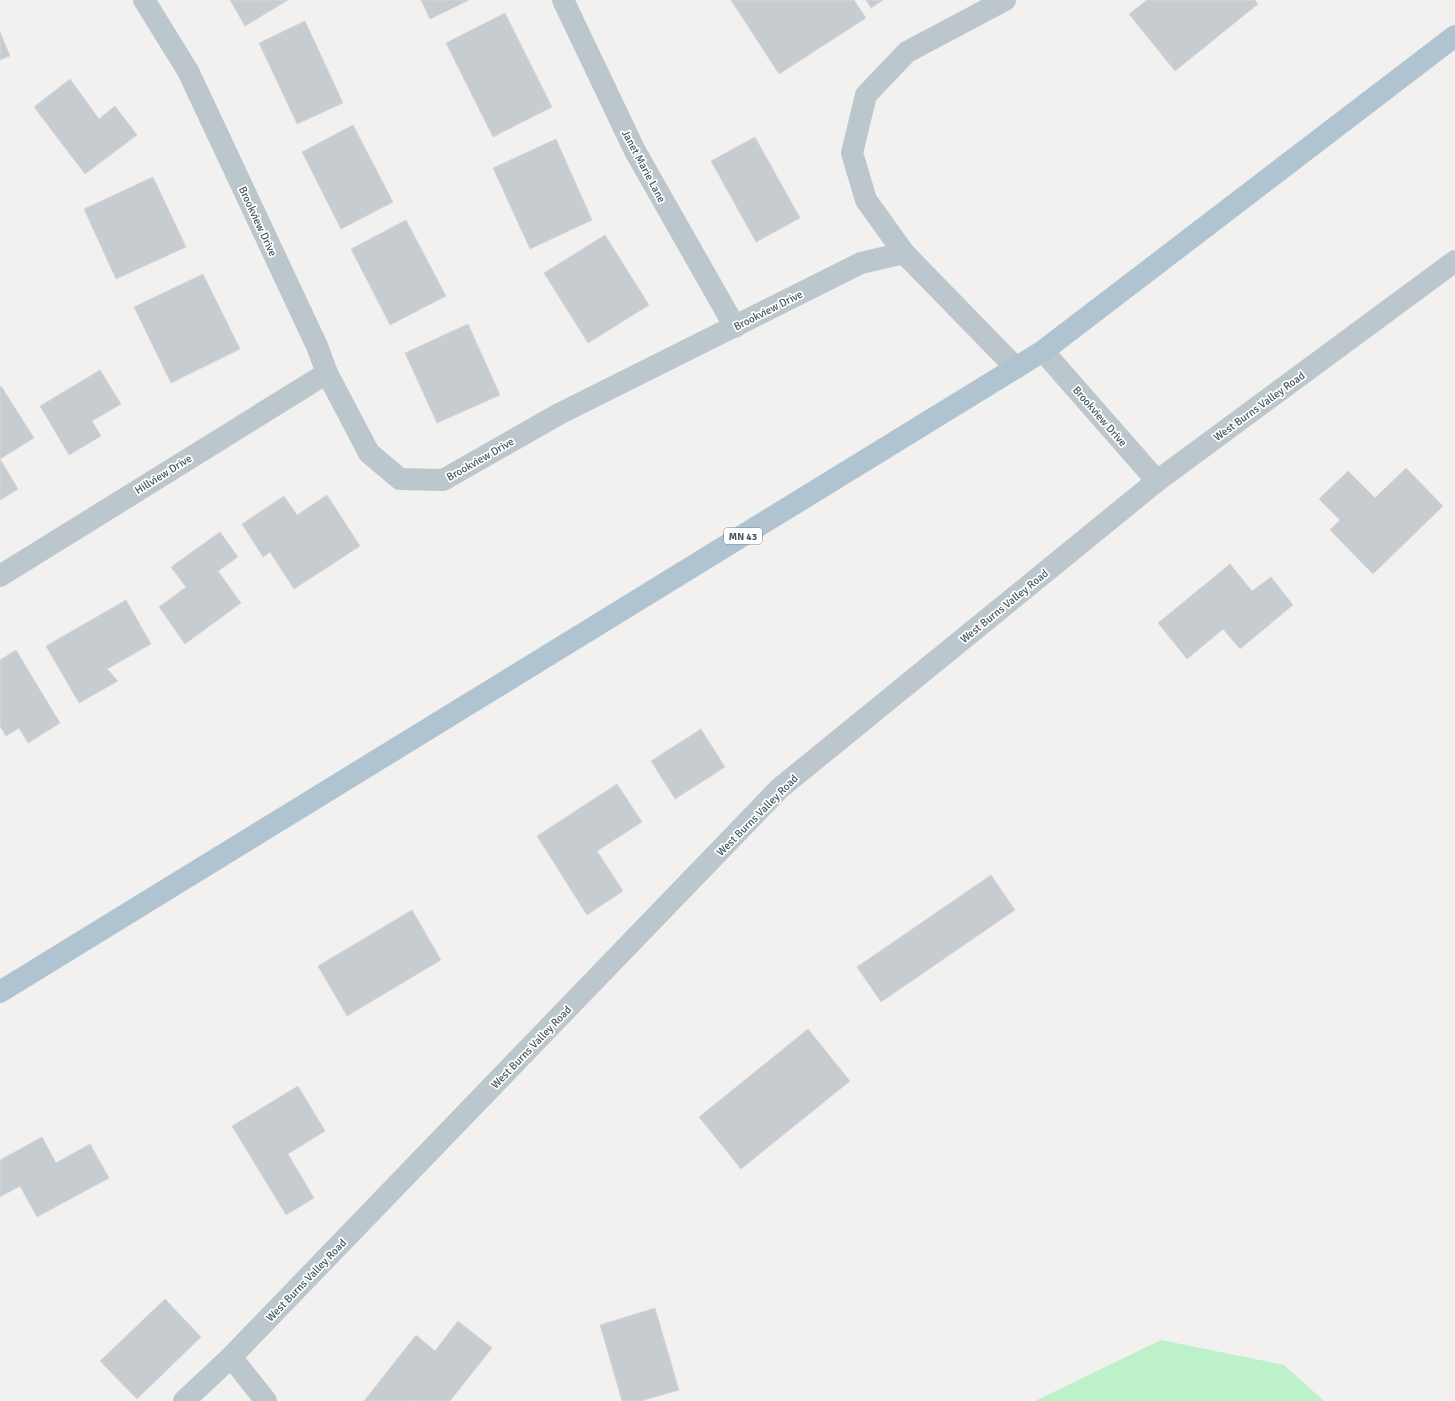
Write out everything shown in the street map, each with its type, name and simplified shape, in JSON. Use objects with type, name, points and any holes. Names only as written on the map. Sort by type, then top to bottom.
[{"type":"main road","name":"MN 43","points":[[0,992],[1044,351],[1455,36]]},
{"type":"street","name":"Brookview Drive","points":[[144,0],[188,71],[317,346],[327,373],[369,453],[400,479],[443,480],[559,414],[861,263],[904,253]]},
{"type":"street","name":"Janet Marie Lane","points":[[563,0],[635,151],[735,327]]},
{"type":"street","points":[[1005,0],[907,52],[866,96],[852,153],[866,200],[904,253],[1016,368]]},
{"type":"street","name":"West Burns Valley Road","points":[[184,1401],[231,1357],[780,788],[1157,481],[1455,261]]},
{"type":"street","name":"Brookview Drive","points":[[1044,351],[1157,481]]},
{"type":"street","name":"Hillview Drive","points":[[0,576],[327,373]]},
{"type":"street","points":[[231,1357],[266,1401]]},
{"type":"green space","points":[[1161,1340],[1284,1365],[1324,1401],[1035,1401]]},
{"type":"building","points":[[230,0],[288,0],[245,26]]},
{"type":"building","points":[[421,0],[469,0],[430,19]]},
{"type":"building","points":[[731,0],[854,0],[866,18],[779,74]]},
{"type":"building","points":[[866,0],[883,0],[871,8]]},
{"type":"building","points":[[1147,0],[1255,0],[1258,4],[1175,71],[1129,14]]},
{"type":"building","points":[[505,13],[552,107],[493,137],[446,43]]},
{"type":"building","points":[[305,21],[343,103],[297,124],[259,43]]},
{"type":"building","points":[[0,32],[10,56],[0,60]]},
{"type":"building","points":[[70,79],[99,119],[115,106],[137,135],[85,174],[34,107]]},
{"type":"building","points":[[353,125],[393,202],[341,229],[302,152]]},
{"type":"building","points":[[755,137],[800,218],[756,242],[711,161]]},
{"type":"building","points":[[556,139],[592,220],[530,249],[493,168]]},
{"type":"building","points":[[153,177],[186,247],[116,279],[84,209]]},
{"type":"building","points":[[406,220],[446,296],[390,325],[351,249]]},
{"type":"building","points":[[605,235],[649,305],[588,343],[544,273]]},
{"type":"building","points":[[203,274],[240,349],[171,383],[134,307]]},
{"type":"building","points":[[468,324],[500,395],[437,423],[405,353]]},
{"type":"building","points":[[100,370],[121,404],[92,421],[101,436],[69,455],[40,406]]},
{"type":"building","points":[[1,386],[34,438],[0,459],[0,387]]},
{"type":"building","points":[[0,459],[18,489],[0,500]]},
{"type":"building","points":[[1406,468],[1443,506],[1373,574],[1330,530],[1340,520],[1319,499],[1348,471],[1375,498]]},
{"type":"building","points":[[327,495],[360,546],[294,589],[270,552],[263,557],[242,524],[284,496],[297,515]]},
{"type":"building","points":[[220,532],[238,557],[218,571],[241,603],[185,644],[159,607],[186,587],[171,567]]},
{"type":"building","points":[[1230,564],[1252,591],[1271,577],[1293,605],[1240,649],[1223,629],[1187,659],[1158,623]]},
{"type":"building","points":[[126,600],[151,644],[107,669],[118,681],[79,703],[46,646]]},
{"type":"building","points":[[16,650],[60,723],[28,743],[19,728],[6,736],[0,726],[0,660]]},
{"type":"building","points":[[701,729],[725,767],[675,799],[651,761]]},
{"type":"building","points":[[617,784],[642,822],[597,851],[623,891],[587,915],[537,836]]},
{"type":"building","points":[[991,875],[1015,910],[881,1002],[857,967]]},
{"type":"building","points":[[412,910],[441,960],[347,1016],[318,966]]},
{"type":"building","points":[[808,1029],[850,1081],[741,1169],[699,1117]]},
{"type":"building","points":[[298,1086],[325,1131],[288,1154],[314,1198],[286,1215],[232,1126]]},
{"type":"building","points":[[42,1137],[56,1163],[90,1144],[109,1178],[37,1217],[20,1186],[0,1197],[0,1160]]},
{"type":"building","points":[[165,1299],[201,1337],[137,1399],[100,1361]]},
{"type":"building","points":[[655,1308],[679,1390],[641,1401],[622,1401],[600,1325]]},
{"type":"building","points":[[458,1321],[492,1348],[450,1401],[364,1401],[416,1335],[435,1351]]}]
